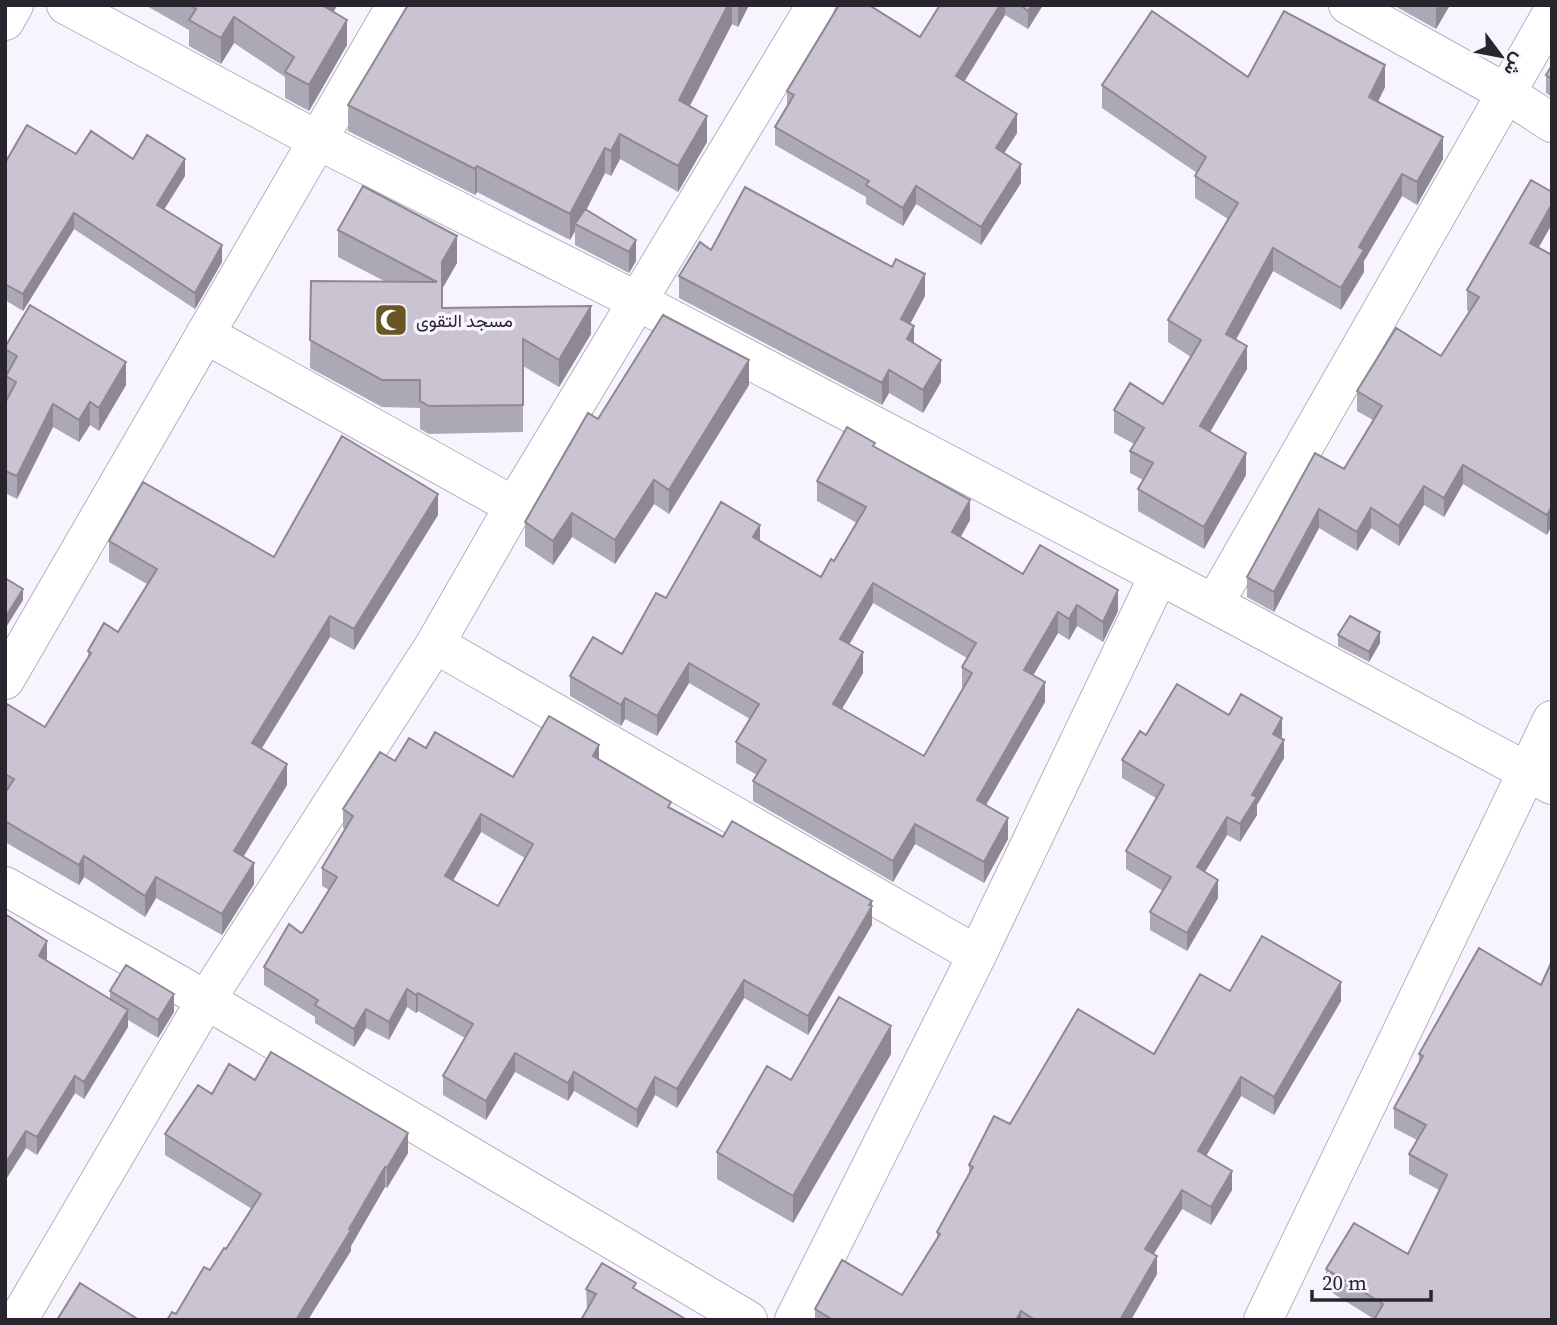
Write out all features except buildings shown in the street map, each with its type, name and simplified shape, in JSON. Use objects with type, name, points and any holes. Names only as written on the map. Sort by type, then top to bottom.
[{"type":"street","points":[[5,21],[14,5]]},
{"type":"street","points":[[66,5],[319,141],[636,301],[1214,604],[1539,779]]},
{"type":"street","points":[[5,680],[396,5]]},
{"type":"street","points":[[18,1320],[206,1000],[435,644],[513,506],[816,5]]},
{"type":"street","points":[[1348,5],[1506,93],[1552,123]]},
{"type":"street","points":[[1214,604],[1552,13]]},
{"type":"street","points":[[205,334],[513,506]]},
{"type":"street","points":[[794,1320],[977,955],[1158,577]]},
{"type":"street","points":[[435,644],[977,955]]},
{"type":"street","points":[[1263,1320],[1539,779],[1552,720]]},
{"type":"street","points":[[5,886],[206,1000],[748,1320]]},
{"type":"place","name":"مسجد التقوى","points":[[391,320]]}]
